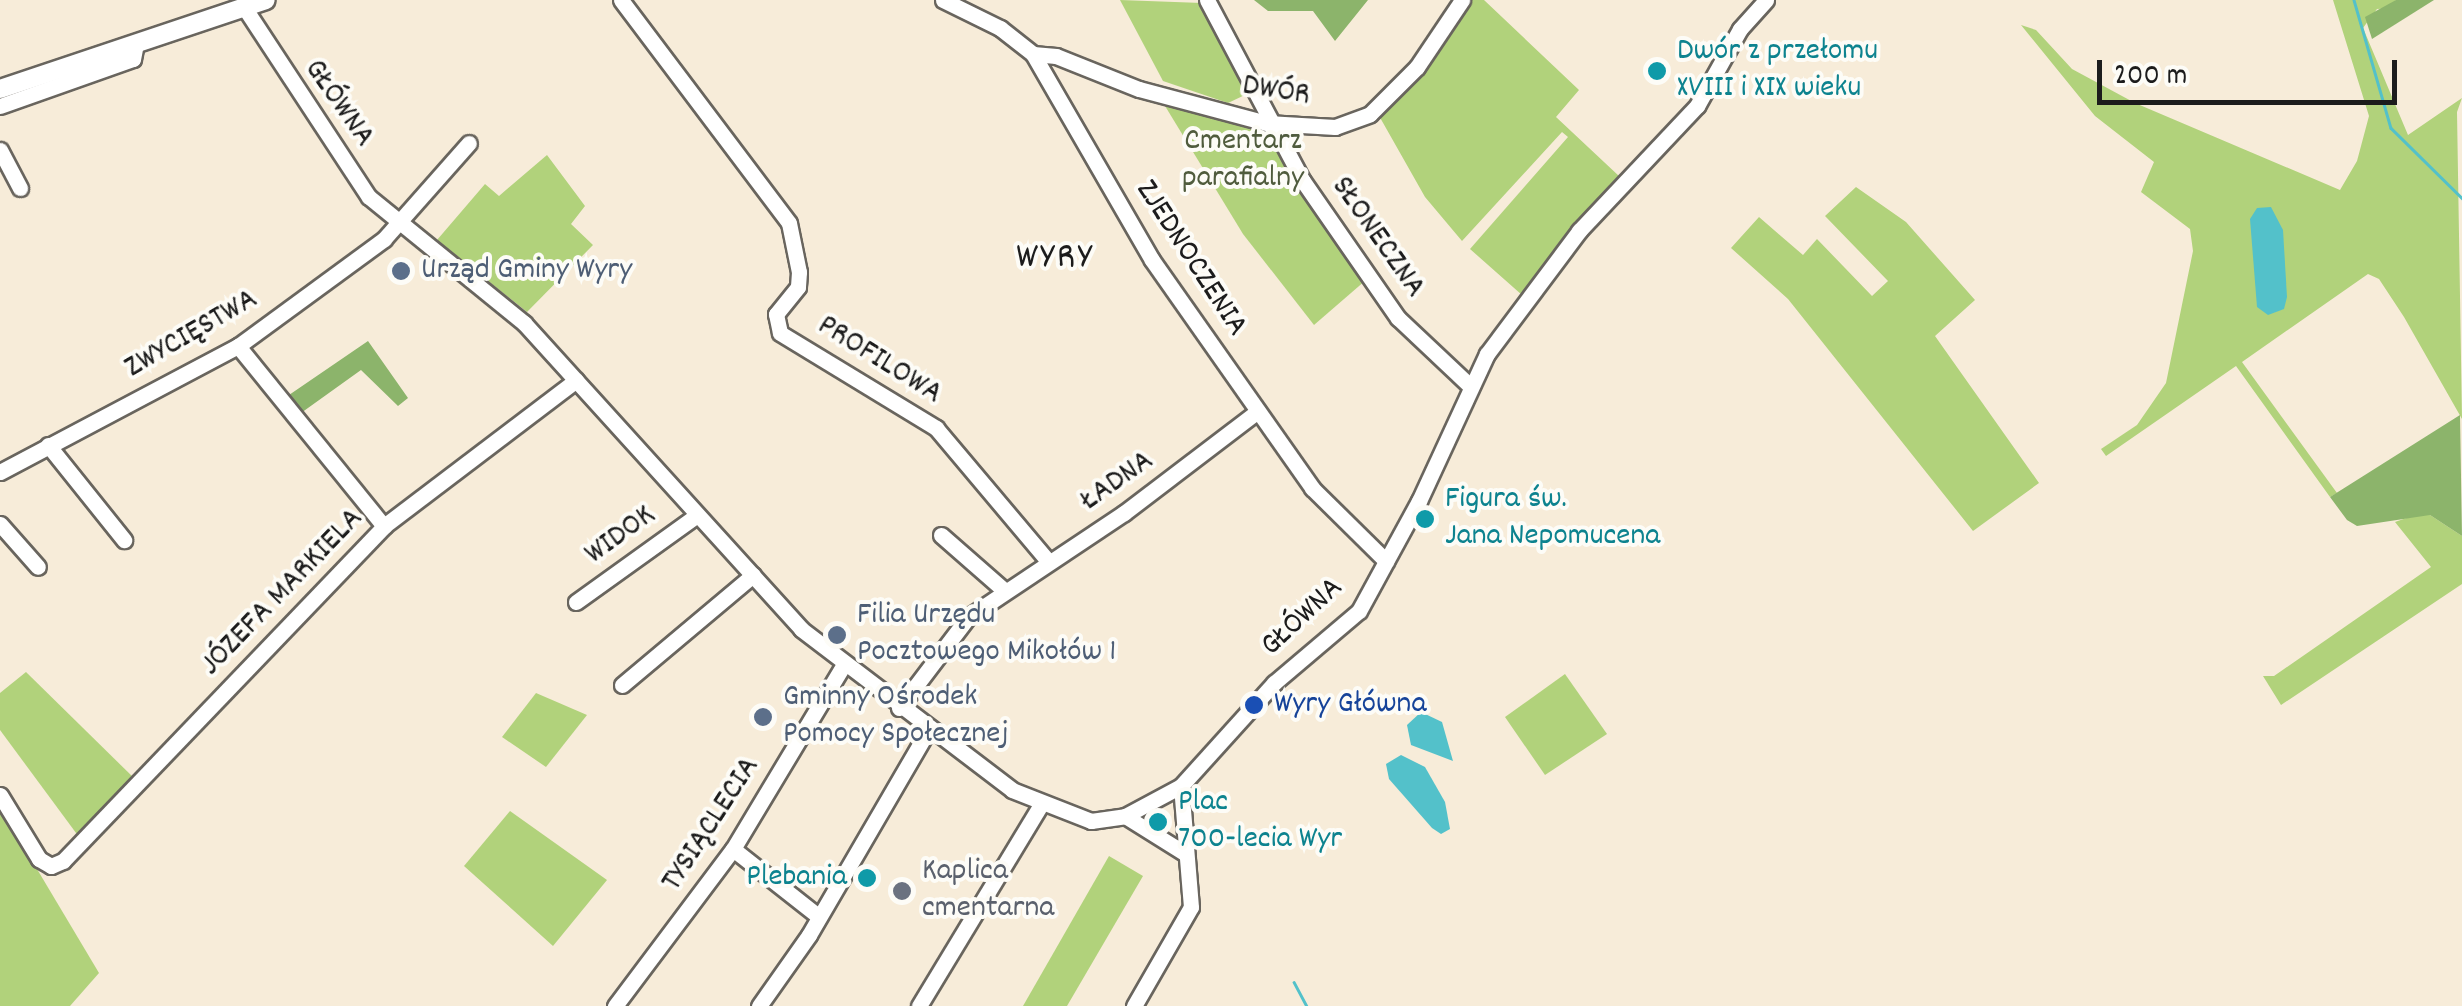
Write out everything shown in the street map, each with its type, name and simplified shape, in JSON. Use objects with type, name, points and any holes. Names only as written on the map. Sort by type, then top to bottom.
[{"type":"main road","points":[[0,88],[266,0]]},
{"type":"street","name":"PROFILOWA","points":[[621,0],[789,223],[799,272],[798,287],[776,314],[780,333],[936,428],[1049,562]]},
{"type":"street","name":"ZJEDNOCZENIA","points":[[943,0],[1000,28],[1033,54],[1152,260],[1332,512],[1386,560]]},
{"type":"street","name":"SŁONECZNA","points":[[1207,0],[1268,123],[1398,318],[1468,384]]},
{"type":"street","name":"DWÓR","points":[[1033,54],[1056,56],[1139,89],[1268,123],[1360,122],[1417,67],[1462,0]]},
{"type":"street","name":"GŁÓWNA","points":[[244,8],[370,197],[398,225],[491,294],[576,380],[753,576],[843,666],[1040,806],[1091,821],[1124,816],[1181,786],[1274,684],[1359,610],[1468,384],[1579,230],[1697,106],[1740,30],[1766,0]]},
{"type":"street","points":[[0,106],[133,59],[139,54],[136,43]]},
{"type":"street","points":[[398,225],[469,143]]},
{"type":"street","points":[[0,150],[20,188]]},
{"type":"street","name":"ZWYCIĘSTWA","points":[[0,472],[238,346],[398,225]]},
{"type":"street","points":[[238,346],[384,526]]},
{"type":"street","name":"JÓZEFA MARKIELA","points":[[0,794],[39,859],[51,866],[167,756],[384,526],[576,380]]},
{"type":"street","name":"ŁADNA","points":[[899,708],[953,633],[1005,591],[1258,411]]},
{"type":"street","points":[[48,445],[124,540]]},
{"type":"street","name":"WIDOK","points":[[576,602],[697,514]]},
{"type":"street","points":[[0,524],[38,567]]},
{"type":"street","points":[[941,535],[1005,591]]},
{"type":"street","points":[[622,685],[753,576]]},
{"type":"street","name":"TYSIĄCLECIA","points":[[615,1006],[733,849],[843,666]]},
{"type":"street","points":[[758,1006],[818,916],[928,729]]},
{"type":"street","points":[[1134,1006],[1188,920],[1181,786]]},
{"type":"street","points":[[919,1006],[1040,806]]},
{"type":"street","points":[[1124,816],[1186,854]]},
{"type":"street","points":[[733,849],[818,916]]},
{"type":"green space","name":"Cmentarz parafialny","points":[[1120,0],[1202,3],[1247,94],[1228,103],[1163,81]]},
{"type":"green space","points":[[1254,0],[1368,0],[1335,41],[1313,11],[1268,11]]},
{"type":"green space","points":[[1467,0],[1484,0],[1579,90],[1556,117],[1620,177],[1522,295],[1470,249],[1568,137],[1562,132],[1462,241],[1425,197],[1378,114]]},
{"type":"green space","points":[[2333,0],[2396,0],[2392,8],[2377,9],[2363,28],[2408,135],[2462,98],[2457,112],[2462,419],[2404,317],[2379,279],[2368,274],[2242,362],[2337,493],[2330,497],[2236,366],[2106,456],[2101,449],[2137,425],[2166,383],[2193,251],[2190,229],[2141,192],[2154,162],[2095,116],[2021,25],[2036,30],[2072,69],[2135,103],[2340,190],[2357,161],[2369,116]]},
{"type":"green space","points":[[2396,0],[2434,0],[2372,39],[2365,17]]},
{"type":"green space","points":[[1162,101],[1266,127],[1366,280],[1314,325],[1243,234]]},
{"type":"green space","points":[[547,155],[585,206],[571,224],[593,245],[527,312],[437,240],[485,184],[499,196]]},
{"type":"green space","points":[[1856,187],[1906,222],[1975,300],[1935,336],[2039,483],[1973,531],[1788,299],[1731,248],[1759,217],[1803,255],[1817,239],[1872,296],[1888,281],[1825,216]]},
{"type":"green space","points":[[368,341],[408,398],[398,406],[361,370],[301,413],[289,395]]},
{"type":"green space","points":[[2460,415],[2462,536],[2430,515],[2357,526],[2347,520],[2330,497]]},
{"type":"green space","points":[[2430,515],[2462,536],[2462,584],[2281,705],[2263,676],[2274,676],[2431,567],[2395,522]]},
{"type":"green space","points":[[26,672],[136,780],[79,837],[0,730],[0,693]]},
{"type":"green space","points":[[1565,674],[1607,734],[1545,775],[1505,717]]},
{"type":"green space","points":[[536,693],[587,715],[546,767],[502,737]]},
{"type":"green space","points":[[0,807],[99,973],[70,1006],[0,1006]]},
{"type":"green space","points":[[510,811],[607,880],[553,946],[464,866]]},
{"type":"green space","points":[[1109,856],[1143,876],[1067,1006],[1023,1006]]},
{"type":"water","points":[[2271,207],[2283,230],[2287,297],[2284,309],[2268,315],[2257,307],[2250,219],[2257,208]]},
{"type":"water","points":[[1421,712],[1442,722],[1453,761],[1411,745],[1407,725]]},
{"type":"water","points":[[1401,755],[1425,767],[1445,802],[1450,829],[1441,834],[1432,828],[1389,779],[1386,764]]},
{"type":"waterway","points":[[2354,0],[2391,128],[2462,198]]},
{"type":"waterway","points":[[1294,982],[1307,1006]]},
{"type":"place","name":"Dwór z przełomu XVIII i XIX wieku","points":[[1657,71]]},
{"type":"place","name":"Urząd Gminy Wyry","points":[[401,271]]},
{"type":"place","name":"Figura św. Jana Nepomucena","points":[[1425,519]]},
{"type":"place","name":"Filia Urzędu Pocztowego Mikołów 1","points":[[837,635]]},
{"type":"place","name":"Wyry Główna","points":[[1254,705]]},
{"type":"place","name":"Gminny Ośrodek Pomocy Społecznej","points":[[763,717]]},
{"type":"place","name":"Plac 700-lecia Wyr","points":[[1158,822]]},
{"type":"place","name":"Plebania","points":[[867,878]]},
{"type":"place","name":"Kaplica cmentarna","points":[[902,891]]},
{"type":"district","name":"WYRY","points":[[1055,259]]}]
